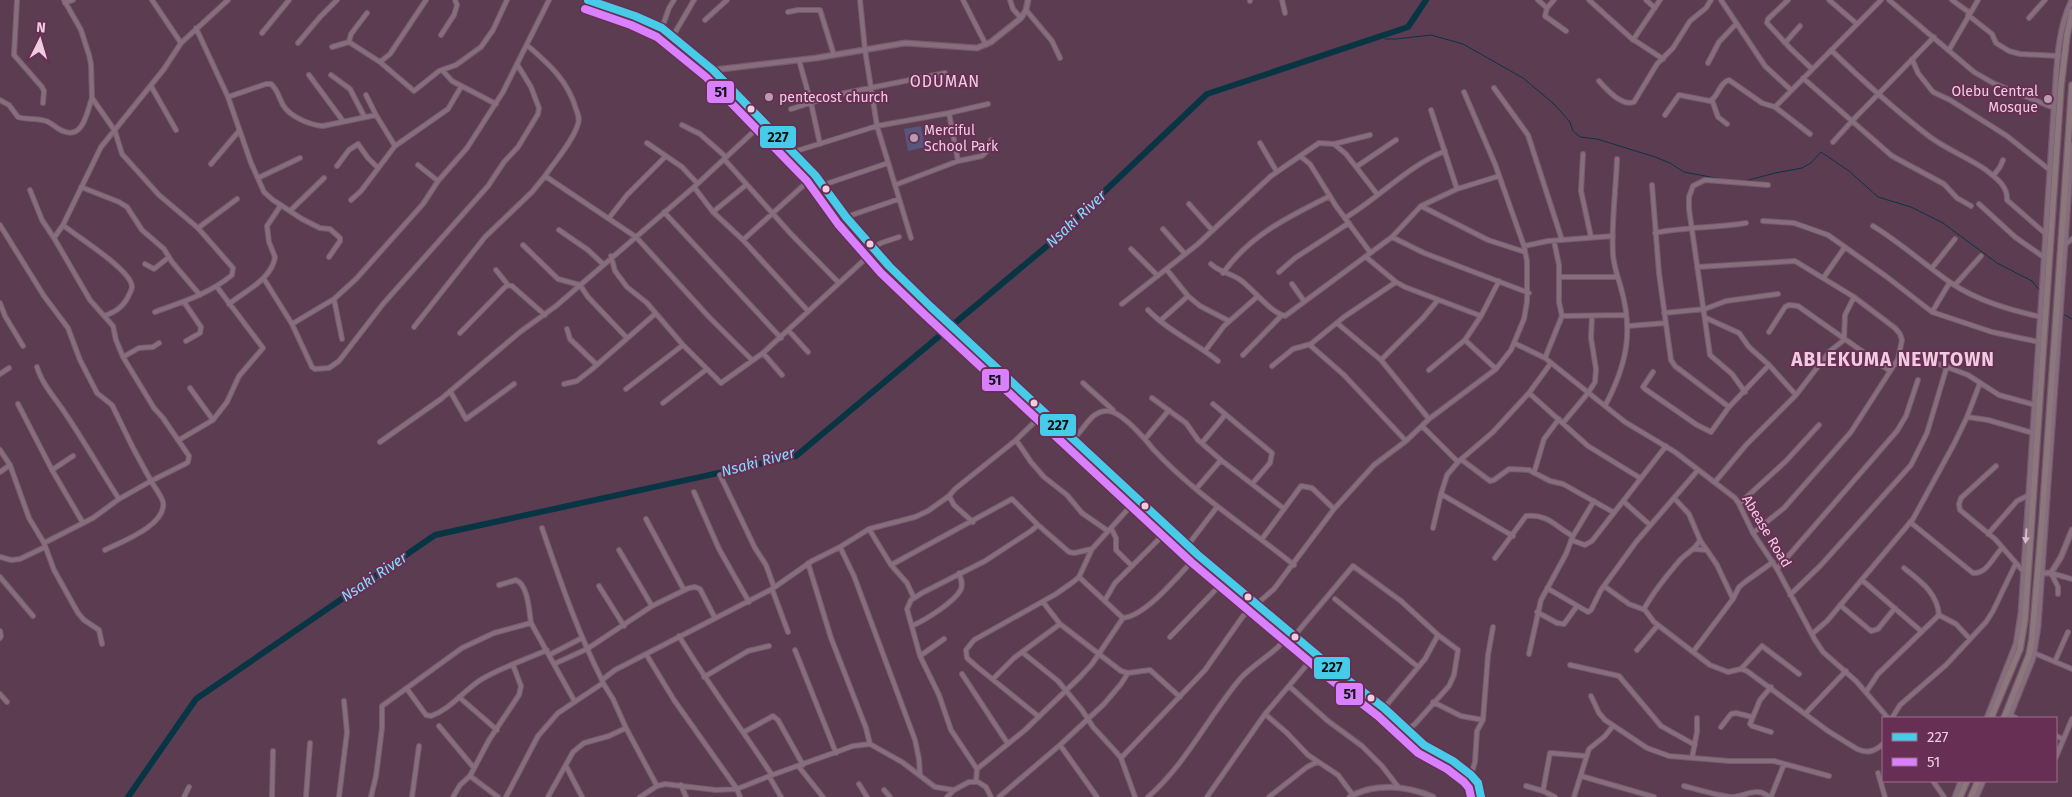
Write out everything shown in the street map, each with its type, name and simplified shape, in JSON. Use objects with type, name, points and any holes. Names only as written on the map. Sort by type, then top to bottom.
[{"type":"main road","points":[[1991,717],[2020,649],[2025,619],[2027,556],[2033,520],[2061,86],[2066,35],[2072,12]]},
{"type":"main road","points":[[2007,717],[2021,681],[2032,640],[2072,85]]},
{"type":"main road","points":[[2040,414],[2049,415]]},
{"type":"main road","points":[[2033,520],[2042,521]]},
{"type":"main road","points":[[1960,797],[1967,782]]},
{"type":"main road","points":[[1971,797],[1978,782]]},
{"type":"street","points":[[17,0],[14,56],[42,87],[44,91],[43,103]]},
{"type":"street","points":[[0,100],[9,104],[18,117],[47,121],[60,130],[72,133],[77,132],[81,128],[92,98],[91,64],[81,30],[64,2],[73,0]]},
{"type":"street","points":[[154,0],[181,43]]},
{"type":"street","points":[[54,238],[63,225],[95,156],[151,86],[181,43],[228,0]]},
{"type":"street","points":[[262,33],[276,13],[289,0]]},
{"type":"street","points":[[298,44],[337,0]]},
{"type":"street","points":[[380,62],[390,54],[426,0]]},
{"type":"street","points":[[441,35],[454,15],[457,6],[455,0]]},
{"type":"street","points":[[332,47],[349,42],[380,62],[414,91],[436,73],[467,59],[481,47],[493,30],[507,0]]},
{"type":"street","points":[[292,324],[334,299],[356,279],[423,204],[438,182],[468,148],[496,104],[528,46],[549,0]]},
{"type":"street","points":[[588,0],[635,16],[662,28],[713,70],[815,175],[846,217],[921,297],[1198,555],[1384,708],[1406,730],[1427,747],[1471,775],[1478,783],[1482,797]]},
{"type":"street","points":[[662,28],[674,0]]},
{"type":"street","points":[[673,36],[694,0]]},
{"type":"street","points":[[705,20],[727,0]]},
{"type":"street","points":[[865,0],[860,1],[865,50],[877,126],[911,238]]},
{"type":"street","points":[[963,0],[986,45]]},
{"type":"street","points":[[1010,0],[1013,10],[1020,18]]},
{"type":"street","points":[[713,70],[799,60],[905,43],[977,48],[986,45],[1020,18],[1026,10],[1028,0]]},
{"type":"street","points":[[1282,0],[1285,13]]},
{"type":"street","points":[[1538,0],[1547,8]]},
{"type":"street","points":[[1554,0],[1547,8],[1546,18],[1566,30]]},
{"type":"street","points":[[1589,0],[1633,40],[1663,59]]},
{"type":"street","points":[[1646,0],[1655,8]]},
{"type":"street","points":[[1633,40],[1660,0]]},
{"type":"street","points":[[1599,81],[1620,100],[1630,104],[1638,98],[1654,68],[1673,48],[1690,21],[1706,8],[1711,0]]},
{"type":"street","points":[[1729,0],[1722,2],[1736,24],[1765,66],[1791,90]]},
{"type":"street","points":[[1788,0],[1767,22],[1785,43],[1812,69]]},
{"type":"street","points":[[1829,0],[1857,24]]},
{"type":"street","points":[[1775,107],[1881,0]]},
{"type":"street","points":[[1889,0],[1974,72],[1993,83],[2054,108]]},
{"type":"street","points":[[1952,0],[1992,34],[1996,43],[2009,51],[2020,54],[2059,56]]},
{"type":"street","points":[[1949,50],[1978,0]]},
{"type":"street","points":[[2029,18],[2045,0]]},
{"type":"street","points":[[1987,717],[2016,644],[2023,571],[2027,556],[2028,495],[2047,235],[2054,108],[2064,21],[2072,0]]},
{"type":"street","points":[[788,12],[820,10],[834,54]]},
{"type":"street","points":[[1026,10],[1052,41],[1060,58]]},
{"type":"street","points":[[349,42],[351,34],[367,13]]},
{"type":"street","points":[[1708,63],[1720,42],[1736,24]]},
{"type":"street","points":[[1785,43],[1800,26]]},
{"type":"street","points":[[196,28],[228,97],[239,131],[264,192],[306,221],[320,228],[330,230],[340,238],[329,257]]},
{"type":"street","points":[[1833,142],[1879,92],[1934,37]]},
{"type":"street","points":[[414,326],[461,271],[485,237],[545,176],[579,122],[574,100],[564,80],[528,46]]},
{"type":"street","points":[[1831,50],[1910,122],[1993,176],[2007,192],[2007,200],[2047,235]]},
{"type":"street","points":[[1912,58],[1918,73],[1933,92],[1950,100],[2007,136],[2051,171]]},
{"type":"street","points":[[799,60],[820,144]]},
{"type":"street","points":[[264,279],[292,324],[315,369],[329,368],[346,353],[384,304],[488,186],[504,162],[518,147],[538,114],[539,108],[531,87],[517,64]]},
{"type":"street","points":[[442,70],[452,81],[461,87],[496,104]]},
{"type":"street","points":[[791,109],[871,87],[945,73]]},
{"type":"street","points":[[331,74],[350,89],[364,116]]},
{"type":"street","points":[[309,75],[343,121]]},
{"type":"street","points":[[1803,78],[1892,156],[1944,184],[1956,198],[1971,206]]},
{"type":"street","points":[[1665,115],[1679,95],[1707,101],[1712,100],[1724,82],[1729,80],[1762,104],[1775,107],[1810,134]]},
{"type":"street","points":[[228,97],[271,84],[286,110],[299,118],[323,126],[376,115]]},
{"type":"street","points":[[151,86],[176,130]]},
{"type":"street","points":[[351,200],[361,191],[395,146],[448,109],[461,87]]},
{"type":"street","points":[[1494,88],[1528,135],[1562,240]]},
{"type":"street","points":[[1121,758],[1204,670],[1243,616],[1274,588],[1334,509],[1374,465],[1496,369],[1507,357],[1524,319],[1529,293],[1525,252],[1499,176],[1464,92]]},
{"type":"street","points":[[366,95],[395,146]]},
{"type":"street","points":[[92,98],[114,131],[126,160],[159,195],[198,228],[233,268],[232,275],[217,287],[184,302],[154,312]]},
{"type":"street","points":[[1712,100],[1718,117],[1728,124]]},
{"type":"street","points":[[793,152],[877,126],[988,104]]},
{"type":"street","points":[[1431,110],[1458,189]]},
{"type":"street","points":[[949,113],[958,161]]},
{"type":"street","points":[[380,442],[450,391],[520,332],[545,315],[611,256],[696,185],[764,122]]},
{"type":"street","points":[[682,125],[700,134],[725,158],[773,214],[838,282]]},
{"type":"street","points":[[211,164],[239,131]]},
{"type":"street","points":[[1122,304],[1167,270],[1277,172],[1300,156],[1319,144],[1334,144],[1370,136]]},
{"type":"street","points":[[895,186],[958,161],[984,155],[991,147],[991,140]]},
{"type":"street","points":[[1356,167],[1396,140]]},
{"type":"street","points":[[647,143],[682,167],[696,185],[712,212],[743,240],[808,311]]},
{"type":"street","points":[[1260,143],[1277,172]]},
{"type":"street","points":[[337,166],[349,150],[358,144],[378,168]]},
{"type":"street","points":[[1334,144],[1356,167],[1377,194]]},
{"type":"street","points":[[2021,681],[2034,654],[2038,627],[2072,145]]},
{"type":"street","points":[[1345,218],[1428,159],[1444,152]]},
{"type":"street","points":[[1583,154],[1581,191],[1591,237]]},
{"type":"street","points":[[1300,156],[1310,164],[1330,196],[1370,252]]},
{"type":"street","points":[[609,218],[627,195],[665,157]]},
{"type":"street","points":[[258,178],[300,158]]},
{"type":"street","points":[[1605,406],[1621,372],[1628,340],[1628,326],[1613,251],[1617,159]]},
{"type":"street","points":[[1993,176],[2003,160]]},
{"type":"street","points":[[824,185],[888,163]]},
{"type":"street","points":[[418,165],[438,182]]},
{"type":"street","points":[[743,240],[815,175]]},
{"type":"street","points":[[545,176],[636,237],[709,317],[752,360]]},
{"type":"street","points":[[1242,355],[1282,315],[1290,314],[1304,301],[1392,237],[1421,206],[1458,189],[1499,176]]},
{"type":"street","points":[[291,210],[324,178]]},
{"type":"street","points":[[1745,392],[1732,374],[1710,355],[1689,197],[1691,188],[1700,182],[1711,180],[1768,185]]},
{"type":"street","points":[[712,212],[746,184]]},
{"type":"street","points":[[1652,185],[1655,233],[1672,363],[1729,407]]},
{"type":"street","points":[[81,187],[127,207],[142,230],[164,249],[200,295]]},
{"type":"street","points":[[0,557],[11,560],[20,559],[93,518],[119,499],[188,462],[189,456],[154,408],[123,357],[113,326],[84,292],[42,220],[30,190]]},
{"type":"street","points":[[1224,273],[1239,254],[1266,229],[1330,196]]},
{"type":"street","points":[[846,217],[899,198]]},
{"type":"street","points":[[198,228],[237,199]]},
{"type":"street","points":[[1189,204],[1212,230]]},
{"type":"street","points":[[1979,204],[2015,237],[2044,258]]},
{"type":"street","points":[[229,304],[246,290],[264,279],[270,270],[275,257],[269,242],[267,226],[281,205]]},
{"type":"street","points":[[1421,206],[1488,240],[1525,252]]},
{"type":"street","points":[[664,212],[781,338]]},
{"type":"street","points":[[1763,221],[1803,225],[1828,235],[1932,312],[1992,332],[2039,342]]},
{"type":"street","points":[[1279,272],[1295,258],[1349,223]]},
{"type":"street","points":[[1655,233],[1692,227],[1714,228],[1746,223]]},
{"type":"street","points":[[0,225],[44,296],[68,328],[80,360],[97,393],[112,405],[163,502],[162,513],[151,526],[105,550]]},
{"type":"street","points":[[63,225],[122,268],[131,282],[132,288],[125,303],[120,308],[104,316]]},
{"type":"street","points":[[1873,226],[1898,242],[1955,285],[1984,300],[2010,310],[2041,317]]},
{"type":"street","points":[[1163,229],[1185,254]]},
{"type":"street","points":[[559,230],[588,250],[603,264]]},
{"type":"street","points":[[1524,246],[1554,240],[1613,236]]},
{"type":"street","points":[[1392,237],[1450,264],[1529,293]]},
{"type":"street","points":[[611,256],[618,276],[706,369],[719,382],[724,383],[789,331],[838,282],[881,243],[898,238]]},
{"type":"street","points":[[2066,244],[2072,238]]},
{"type":"street","points":[[1932,268],[1955,239]]},
{"type":"street","points":[[1545,358],[1562,316],[1559,302],[1559,277],[1554,240]]},
{"type":"street","points":[[523,245],[558,279],[580,285],[588,297],[627,338]]},
{"type":"street","points":[[1824,277],[1845,247]]},
{"type":"street","points":[[1131,249],[1158,276]]},
{"type":"street","points":[[1955,285],[1981,256]]},
{"type":"street","points":[[144,264],[154,269],[169,257]]},
{"type":"street","points":[[1366,257],[1396,282],[1480,316]]},
{"type":"street","points":[[1697,267],[1795,261],[1854,297],[1900,334],[1902,346],[1898,359],[1851,432],[1784,508],[1753,533]]},
{"type":"street","points":[[1211,264],[1224,273],[1238,278],[1282,315]]},
{"type":"street","points":[[496,270],[508,285],[545,315]]},
{"type":"street","points":[[1167,270],[1188,296],[1200,306],[1229,321]]},
{"type":"street","points":[[1559,277],[1617,276]]},
{"type":"street","points":[[1429,370],[1465,340],[1498,281]]},
{"type":"street","points":[[1272,366],[1293,349],[1311,344],[1352,311],[1396,282]]},
{"type":"street","points":[[1932,312],[1950,282]]},
{"type":"street","points":[[1292,284],[1304,301]]},
{"type":"street","points":[[460,333],[508,285]]},
{"type":"street","points":[[179,440],[213,420],[227,402],[239,376],[263,348],[217,287]]},
{"type":"street","points":[[1664,313],[1705,309],[1726,301],[1778,294]]},
{"type":"street","points":[[1160,321],[1188,296]]},
{"type":"street","points":[[1205,350],[1229,321],[1258,296]]},
{"type":"street","points":[[1715,482],[1746,445],[1796,395],[1822,360],[1844,340],[1845,315],[1854,297]]},
{"type":"street","points":[[334,299],[342,339]]},
{"type":"street","points":[[1381,360],[1423,318],[1438,300]]},
{"type":"street","points":[[184,302],[199,323],[201,330],[186,341]]},
{"type":"street","points":[[0,303],[5,316],[23,346]]},
{"type":"street","points":[[1769,332],[1785,307],[1794,305],[1890,372]]},
{"type":"street","points":[[1148,310],[1160,321],[1205,350],[1218,361]]},
{"type":"street","points":[[564,384],[577,381],[655,314]]},
{"type":"street","points":[[1562,316],[1626,315]]},
{"type":"street","points":[[1563,423],[1588,394],[1593,386],[1596,375],[1591,338],[1592,316]]},
{"type":"street","points":[[1706,318],[1736,331],[1796,395]]},
{"type":"street","points":[[1337,323],[1381,360],[1429,420]]},
{"type":"street","points":[[1628,326],[1666,323]]},
{"type":"street","points":[[567,329],[570,338],[597,365]]},
{"type":"street","points":[[789,331],[808,352]]},
{"type":"street","points":[[1465,340],[1496,369]]},
{"type":"street","points":[[123,357],[139,348],[153,347],[159,343]]},
{"type":"street","name":"Abease Road","points":[[1514,343],[1545,358],[1632,427],[1666,446],[1715,482],[1740,504],[1753,533],[1773,562],[1812,634],[1824,652],[1846,671],[1889,717]]},
{"type":"street","points":[[1311,344],[1362,393],[1406,441]]},
{"type":"street","points":[[626,389],[683,345]]},
{"type":"street","points":[[763,353],[782,375]]},
{"type":"street","points":[[1923,358],[1968,375],[2012,400],[2035,405]]},
{"type":"street","points":[[1433,528],[1440,494],[1448,474],[1493,432],[1552,363]]},
{"type":"street","points":[[1653,372],[1644,383],[1643,387],[1645,390],[1712,432],[1729,407],[1769,365]]},
{"type":"street","points":[[37,366],[39,374],[51,395],[66,413],[119,499]]},
{"type":"street","points":[[1790,595],[1820,566],[1911,465],[1930,426],[1948,366]]},
{"type":"street","points":[[0,374],[9,368]]},
{"type":"street","points":[[663,404],[706,369]]},
{"type":"street","points":[[1777,569],[1897,430],[1906,416],[1918,380]]},
{"type":"street","points":[[1083,383],[1145,439],[1163,459],[1196,489],[1217,507],[1294,564]]},
{"type":"street","points":[[1812,634],[1862,580],[1910,522],[1968,417],[1980,383]]},
{"type":"street","points":[[450,391],[466,419],[514,384]]},
{"type":"street","points":[[190,388],[213,420]]},
{"type":"street","points":[[1528,393],[1602,456],[1640,478]]},
{"type":"street","points":[[1152,398],[1186,423],[1202,443],[1221,460],[1283,508]]},
{"type":"street","points":[[18,404],[52,470],[83,523]]},
{"type":"street","points":[[1213,404],[1272,453],[1270,463],[1252,484]]},
{"type":"street","points":[[1145,439],[1169,410]]},
{"type":"street","points":[[1074,438],[1096,413],[1102,411],[1114,412]]},
{"type":"street","points":[[506,797],[538,736],[558,713],[618,668],[749,602],[773,588],[808,563],[840,548],[869,529],[915,517],[928,511],[949,496],[956,488],[1016,440],[1045,412]]},
{"type":"street","points":[[1202,443],[1225,415]]},
{"type":"street","points":[[1968,417],[1988,420],[2033,433]]},
{"type":"street","points":[[1534,472],[1544,439],[1559,419]]},
{"type":"street","points":[[1740,504],[1786,461],[1819,425]]},
{"type":"street","points":[[1422,426],[1460,461],[1490,481],[1509,469],[1534,472],[1547,480],[1563,484],[1613,512]]},
{"type":"street","points":[[1016,440],[1044,477],[1067,496],[1082,513],[1110,529],[1116,538],[1116,550],[1132,566]]},
{"type":"street","points":[[1495,558],[1524,518],[1530,516],[1553,521],[1572,538],[1585,545],[1588,544],[1666,446]]},
{"type":"street","points":[[0,450],[10,465],[29,518],[44,545],[54,570],[78,613],[84,620],[99,630],[102,644]]},
{"type":"street","points":[[52,470],[73,456]]},
{"type":"street","points":[[1196,489],[1221,460]]},
{"type":"street","points":[[0,472],[10,465]]},
{"type":"street","points":[[1996,466],[1961,498],[1958,504],[1960,510],[1988,534],[2023,571]]},
{"type":"street","points":[[1547,588],[1588,612],[1591,610],[1604,586],[1650,525],[1698,470]]},
{"type":"street","points":[[720,475],[754,548],[766,565],[788,632]]},
{"type":"street","points":[[1262,539],[1298,488],[1305,485],[1312,488],[1334,509]]},
{"type":"street","points":[[694,492],[719,549],[749,602]]},
{"type":"street","points":[[1440,494],[1512,536]]},
{"type":"street","points":[[1988,534],[2017,501],[2028,495]]},
{"type":"street","points":[[949,496],[954,506],[973,522]]},
{"type":"street","points":[[1038,716],[967,658],[966,650],[974,640],[1043,602],[1079,577],[1092,550],[1138,498]]},
{"type":"street","points":[[892,565],[1012,499],[1038,525],[1071,552],[1092,550]]},
{"type":"street","points":[[1674,499],[1689,514],[1700,540],[1718,565],[1733,599]]},
{"type":"street","points":[[1529,654],[1538,612],[1547,588],[1563,560],[1572,538],[1594,501]]},
{"type":"street","points":[[1623,501],[1650,525]]},
{"type":"street","points":[[1188,545],[1217,507]]},
{"type":"street","points":[[646,519],[684,590]]},
{"type":"street","points":[[1910,522],[1973,572],[1979,573],[1984,570],[2002,548]]},
{"type":"street","points":[[976,782],[977,769],[951,730],[939,696],[920,656],[908,607],[914,598],[998,553],[1038,525]]},
{"type":"street","points":[[542,528],[587,650],[657,786]]},
{"type":"street","points":[[1105,600],[1114,583],[1170,528]]},
{"type":"street","points":[[869,529],[892,565],[907,583],[914,598]]},
{"type":"street","points":[[2051,573],[2061,557],[2072,530]]},
{"type":"street","points":[[1644,609],[1654,592],[1682,558],[1700,540]]},
{"type":"street","points":[[840,548],[854,576],[915,740],[920,775]]},
{"type":"street","points":[[1693,549],[1706,550]]},
{"type":"street","points":[[620,550],[652,606]]},
{"type":"street","points":[[977,769],[1008,744],[1092,664],[1123,618],[1133,616],[1148,604],[1198,555]]},
{"type":"street","points":[[1693,652],[1742,584],[1773,562]]},
{"type":"street","points":[[808,563],[831,638],[866,728],[870,744]]},
{"type":"street","points":[[1891,717],[1903,702],[1946,665],[1993,611],[2016,563]]},
{"type":"street","points":[[1148,797],[1172,775],[1241,677],[1293,633],[1353,566],[1401,601],[1438,635],[1457,648],[1458,653],[1452,681],[1415,724],[1406,730]]},
{"type":"street","points":[[1904,568],[1930,591],[1937,603],[1939,615]]},
{"type":"street","points":[[912,626],[946,605],[958,594],[962,582],[959,573]]},
{"type":"street","points":[[2043,573],[2072,578]]},
{"type":"street","points":[[2051,573],[2058,587],[2058,594]]},
{"type":"street","points":[[0,577],[33,616]]},
{"type":"street","points":[[1079,577],[1123,618]]},
{"type":"street","points":[[1170,637],[1226,579]]},
{"type":"street","points":[[499,585],[516,580],[523,587],[531,622],[575,702]]},
{"type":"street","points":[[1862,580],[1921,631]]},
{"type":"street","points":[[599,586],[624,626]]},
{"type":"street","points":[[1604,586],[1625,602],[1644,609],[1658,625],[1710,664],[1723,671],[1741,669],[1754,675],[1828,731],[1862,752],[1871,752],[1882,745]]},
{"type":"street","points":[[554,664],[587,650],[652,606],[694,587],[700,589],[715,618]]},
{"type":"street","points":[[1335,599],[1418,668]]},
{"type":"street","points":[[1043,602],[1060,624],[1121,671],[1128,673],[1150,670],[1180,697]]},
{"type":"street","points":[[1840,605],[1871,631],[1878,629],[1894,608]]},
{"type":"street","points":[[1538,612],[1561,624],[1567,622],[1577,606]]},
{"type":"street","points":[[1939,615],[1951,621],[1970,639]]},
{"type":"street","points":[[1866,692],[1878,674],[1939,615]]},
{"type":"street","points":[[371,797],[376,776],[382,728],[381,709],[384,704],[477,640],[531,622]]},
{"type":"street","points":[[993,679],[1007,664],[1060,624]]},
{"type":"street","points":[[1637,650],[1658,625]]},
{"type":"street","points":[[1471,775],[1475,762],[1477,731],[1483,720],[1488,654],[1493,627]]},
{"type":"street","points":[[0,631],[2,636],[0,638]]},
{"type":"street","points":[[2054,661],[2068,632]]},
{"type":"street","points":[[1384,708],[1418,668],[1432,649],[1438,635]]},
{"type":"street","points":[[679,636],[704,677],[744,732],[771,775],[781,797]]},
{"type":"street","points":[[407,689],[428,716],[435,715],[480,680],[512,665],[548,653],[582,638]]},
{"type":"street","points":[[920,656],[944,639]]},
{"type":"street","points":[[704,677],[748,651],[769,646]]},
{"type":"street","points":[[1741,669],[1762,646],[1778,656],[1799,674]]},
{"type":"street","points":[[795,650],[836,753]]},
{"type":"street","points":[[1022,652],[1051,675],[1121,758],[1135,797]]},
{"type":"street","points":[[646,654],[674,700],[740,797]]},
{"type":"street","points":[[1207,797],[1265,714],[1316,654]]},
{"type":"street","points":[[2034,654],[2072,669]]},
{"type":"street","points":[[453,797],[460,785],[470,776],[521,691],[512,665]]},
{"type":"street","points":[[1570,665],[1619,676],[1661,726],[1695,744]]},
{"type":"street","points":[[1806,714],[1846,671]]},
{"type":"street","points":[[999,797],[1088,720],[1121,684],[1128,673]]},
{"type":"street","points":[[962,674],[1008,744]]},
{"type":"street","points":[[1289,686],[1328,721],[1362,746],[1382,766],[1399,788]]},
{"type":"street","points":[[1771,688],[1761,698],[1750,725],[1771,732]]},
{"type":"street","points":[[0,694],[7,702]]},
{"type":"street","points":[[1591,696],[1600,715],[1613,726],[1658,753],[1692,758],[1774,761],[1829,776]]},
{"type":"street","points":[[459,697],[497,730]]},
{"type":"street","points":[[339,797],[347,732],[344,701]]},
{"type":"street","points":[[1433,702],[1461,716],[1483,720]]},
{"type":"street","points":[[1721,727],[1731,714],[1736,713],[1752,717]]},
{"type":"street","points":[[1265,714],[1317,762],[1338,775],[1351,796],[1374,788],[1399,788],[1433,797]]},
{"type":"street","points":[[744,732],[773,716],[778,720],[801,766],[823,797]]},
{"type":"street","points":[[1692,758],[1697,718]]},
{"type":"street","points":[[2057,754],[2072,719]]},
{"type":"street","points":[[439,726],[474,768]]},
{"type":"street","points":[[1574,797],[1586,756],[1591,746],[1605,736],[1613,726]]},
{"type":"street","points":[[548,797],[573,752],[579,746],[626,728]]},
{"type":"street","points":[[2057,736],[2063,739]]},
{"type":"street","points":[[306,797],[310,743]]},
{"type":"street","points":[[640,797],[657,786],[681,785],[716,790],[737,790],[771,775],[801,766],[853,746],[870,744],[902,762],[935,787],[954,790]]},
{"type":"street","points":[[1060,745],[1098,797]]},
{"type":"street","points":[[412,797],[419,746]]},
{"type":"street","points":[[272,797],[273,751]]},
{"type":"street","points":[[1543,791],[1550,753],[1586,756]]},
{"type":"street","points":[[1269,797],[1307,767],[1317,762]]},
{"type":"street","points":[[1684,786],[1729,796],[1756,792],[1770,797],[1784,764]]},
{"type":"street","points":[[566,766],[582,797]]},
{"type":"street","points":[[1878,773],[1885,797]]},
{"type":"street","points":[[470,776],[498,797]]},
{"type":"street","points":[[1581,776],[1654,797]]},
{"type":"street","points":[[947,797],[954,790],[969,782],[976,782],[986,787],[992,797]]},
{"type":"street","points":[[1934,782],[1944,797]]},
{"type":"street","points":[[1955,797],[1961,782]]},
{"type":"street","points":[[1976,797],[1982,782]]},
{"type":"street","points":[[859,784],[867,797]]},
{"type":"street","points":[[681,785],[686,797]]},
{"type":"street","points":[[1526,786],[1556,797]]},
{"type":"street","points":[[184,797],[189,787]]},
{"type":"street","points":[[884,790],[890,797]]},
{"type":"shaded area","name":"Merciful School Park","points":[[921,126],[925,147],[908,151],[904,129]]},
{"type":"waterway","name":"Nsaki River","points":[[128,797],[196,699],[435,535],[796,456],[1047,246],[1207,94],[1408,27],[1426,0]]},
{"type":"waterway","points":[[1385,39],[1431,35],[1463,44],[1523,78],[1554,104],[1570,122],[1573,131],[1580,137],[1597,139],[1655,157],[1670,163],[1684,172],[1726,180]]},
{"type":"waterway","points":[[1745,181],[1802,168],[1811,163],[1821,152],[1849,171],[1878,197],[1911,207],[1943,223],[1997,263],[2032,281],[2041,292]]},
{"type":"waterway","points":[[2065,315],[2072,319]]},
{"type":"transit line","name":"227","points":[[588,0],[635,16],[662,28],[713,70],[815,175],[846,217],[889,266],[931,307],[1198,555],[1336,671],[1384,708],[1424,745],[1453,761],[1471,775],[1478,783],[1481,797]]},
{"type":"transit line","name":"51","points":[[585,9],[631,25],[657,37],[706,77],[807,181],[838,224],[881,273],[924,314],[1191,562],[1330,679],[1378,716],[1418,753],[1447,769],[1464,782],[1469,788],[1471,797]]},
{"type":"place","name":"pentecost church","points":[[769,97]]},
{"type":"place","name":"Olebu Central Mosque","points":[[2048,99]]},
{"type":"place","name":"Merciful School Park","points":[[914,138]]},
{"type":"district","name":"ODUMAN","points":[[945,81]]},
{"type":"district","name":"ABLEKUMA NEWTOWN","points":[[1893,359]]}]
